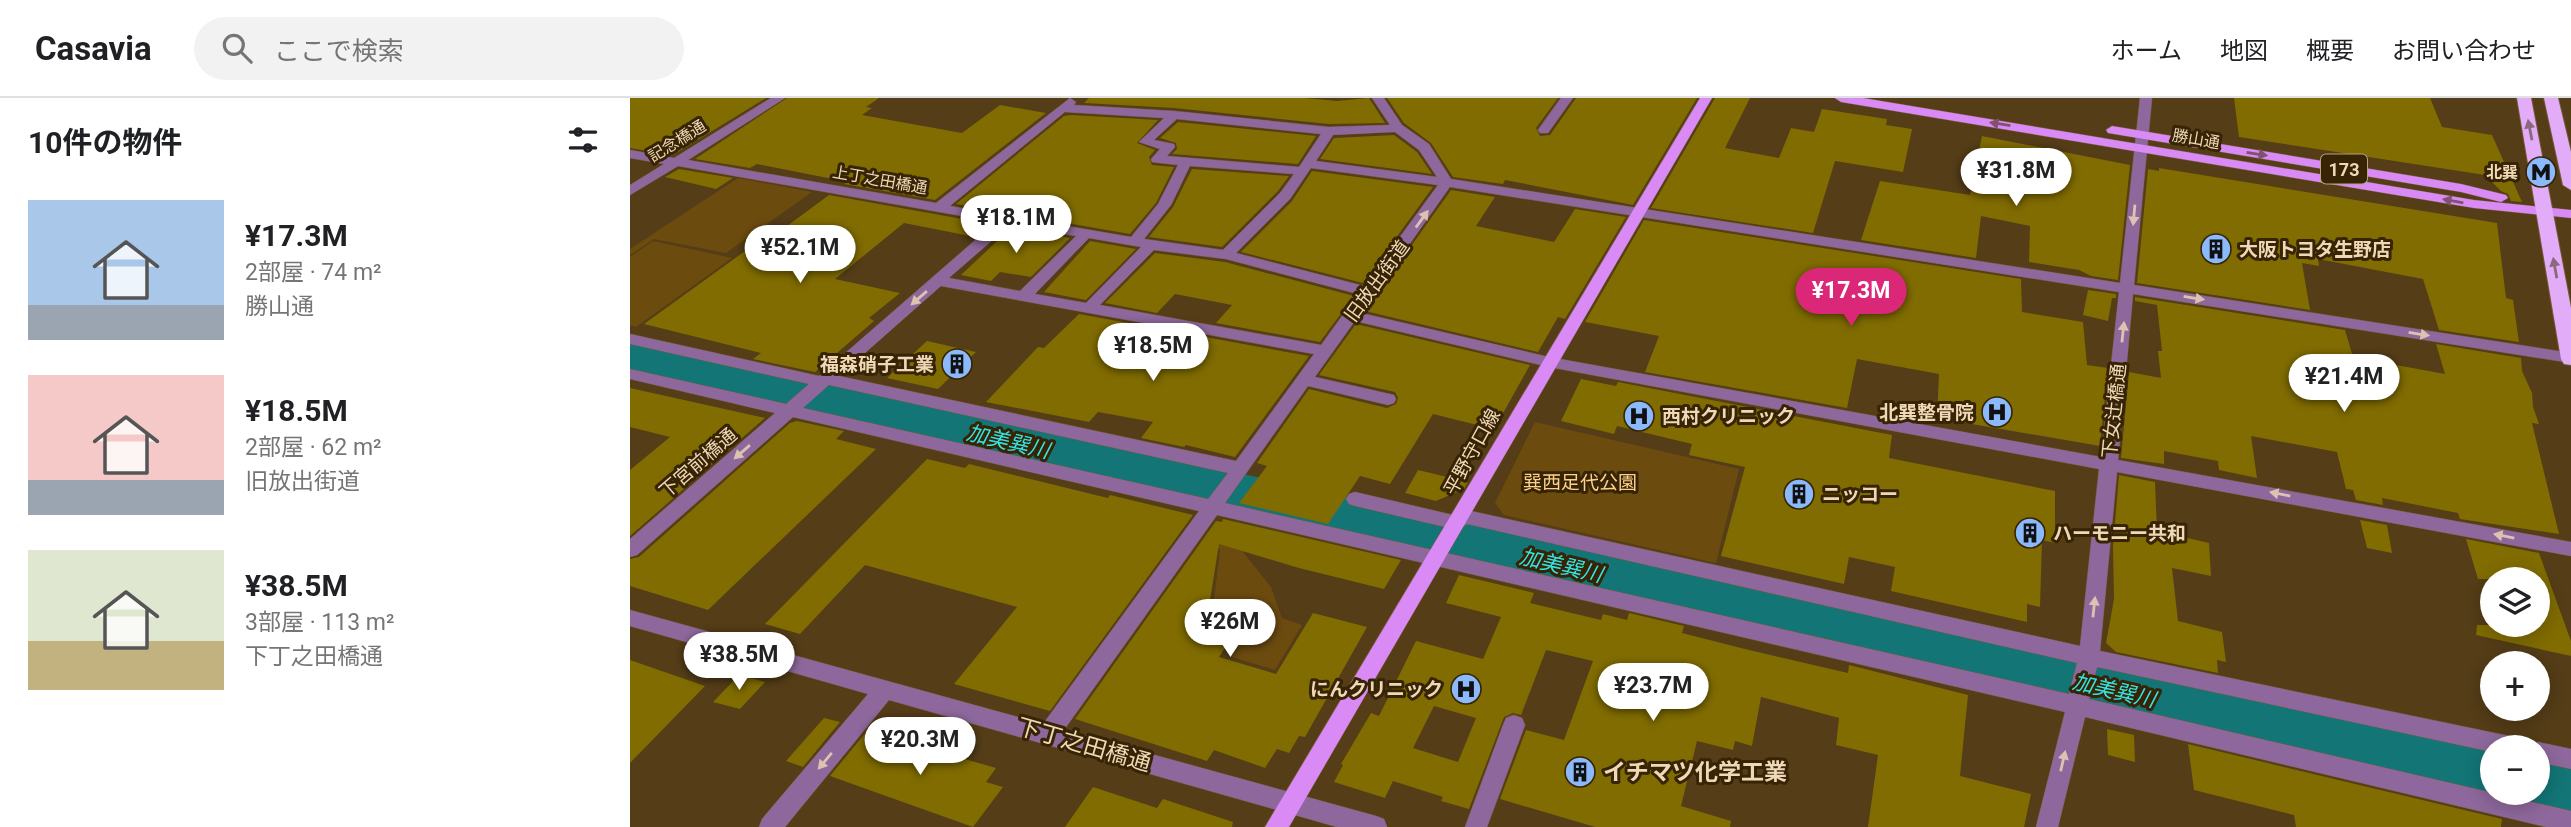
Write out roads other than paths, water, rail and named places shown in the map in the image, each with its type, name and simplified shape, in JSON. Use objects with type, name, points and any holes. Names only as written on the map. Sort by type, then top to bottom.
[{"type":"highway","points":[[2524,98],[2571,359]]},
{"type":"highway","points":[[2551,98],[2564,129],[2571,185]]},
{"type":"main road","name":"平野守口線","points":[[1276,827],[1706,98]]},
{"type":"main road","name":"勝山通","points":[[1841,98],[2140,141]]},
{"type":"main road","name":"勝山通","points":[[1914,98],[2474,204],[2571,214]]},
{"type":"street","name":"記念橋通","points":[[630,191],[779,98]]},
{"type":"street","points":[[939,208],[1075,98]]},
{"type":"street","points":[[1154,114],[1166,98]]},
{"type":"street","points":[[1378,98],[1398,128],[1424,147],[1447,181]]},
{"type":"street","points":[[1544,130],[1567,98]]},
{"type":"street","name":"下女辻橋通","points":[[2047,827],[2082,682],[2109,462],[2146,98]]},
{"type":"street","points":[[1062,108],[1174,115],[1329,131],[1398,128]]},
{"type":"street","points":[[1174,115],[1145,142],[1169,147],[1157,159],[1306,168],[1447,181],[2571,359]]},
{"type":"street","points":[[1226,255],[1285,196],[1329,131]]},
{"type":"street","name":"上丁之田橋通","points":[[630,154],[1151,245],[1226,255],[1370,292]]},
{"type":"street","points":[[1135,241],[1164,205],[1186,161]]},
{"type":"street","name":"旧放出街道","points":[[1217,504],[1447,181]]},
{"type":"street","points":[[823,382],[1007,220]]},
{"type":"street","points":[[1024,296],[1087,233]]},
{"type":"street","points":[[1089,308],[1151,245]]},
{"type":"street","points":[[939,281],[1326,351]]},
{"type":"street","points":[[1352,316],[1549,362],[2109,462],[2571,549]]},
{"type":"street","points":[[630,339],[1240,471]]},
{"type":"street","points":[[630,374],[1217,504],[1437,556],[2082,682],[2480,742]]},
{"type":"street","points":[[1305,380],[1388,398]]},
{"type":"street","name":"下宮前橋通","points":[[630,550],[823,382]]},
{"type":"street","points":[[1355,499],[2082,682],[2571,822]]},
{"type":"street","points":[[1048,735],[1217,504]]},
{"type":"street","name":"下丁之田橋通","points":[[630,618],[1376,827]]},
{"type":"street","points":[[770,827],[884,690]]},
{"type":"street","points":[[1476,827],[1514,725]]},
{"type":"street","points":[[2550,755],[2571,759]]},
{"type":"waterway","name":"加美巽川","points":[[630,357],[2480,773]]},
{"type":"waterway","name":"加美巽川","points":[[2550,789],[2571,794]]},
{"type":"place","name":"北巽","points":[[2541,172]]},
{"type":"place","name":"大阪トヨタ生野店","points":[[2216,249]]},
{"type":"place","name":"福森硝子工業","points":[[957,364]]},
{"type":"place","name":"北巽整骨院","points":[[1997,412]]},
{"type":"place","name":"西村クリニック","points":[[1639,416]]},
{"type":"place","name":"ニッコー","points":[[1799,494]]},
{"type":"place","name":"ハーモニー共和","points":[[2030,533]]},
{"type":"place","name":"にんクリニック","points":[[1466,689]]},
{"type":"place","name":"イチマツ化学工業","points":[[1580,772]]},
{"type":"park label","name":"巽西足代公園","points":[[1580,482]]}]
